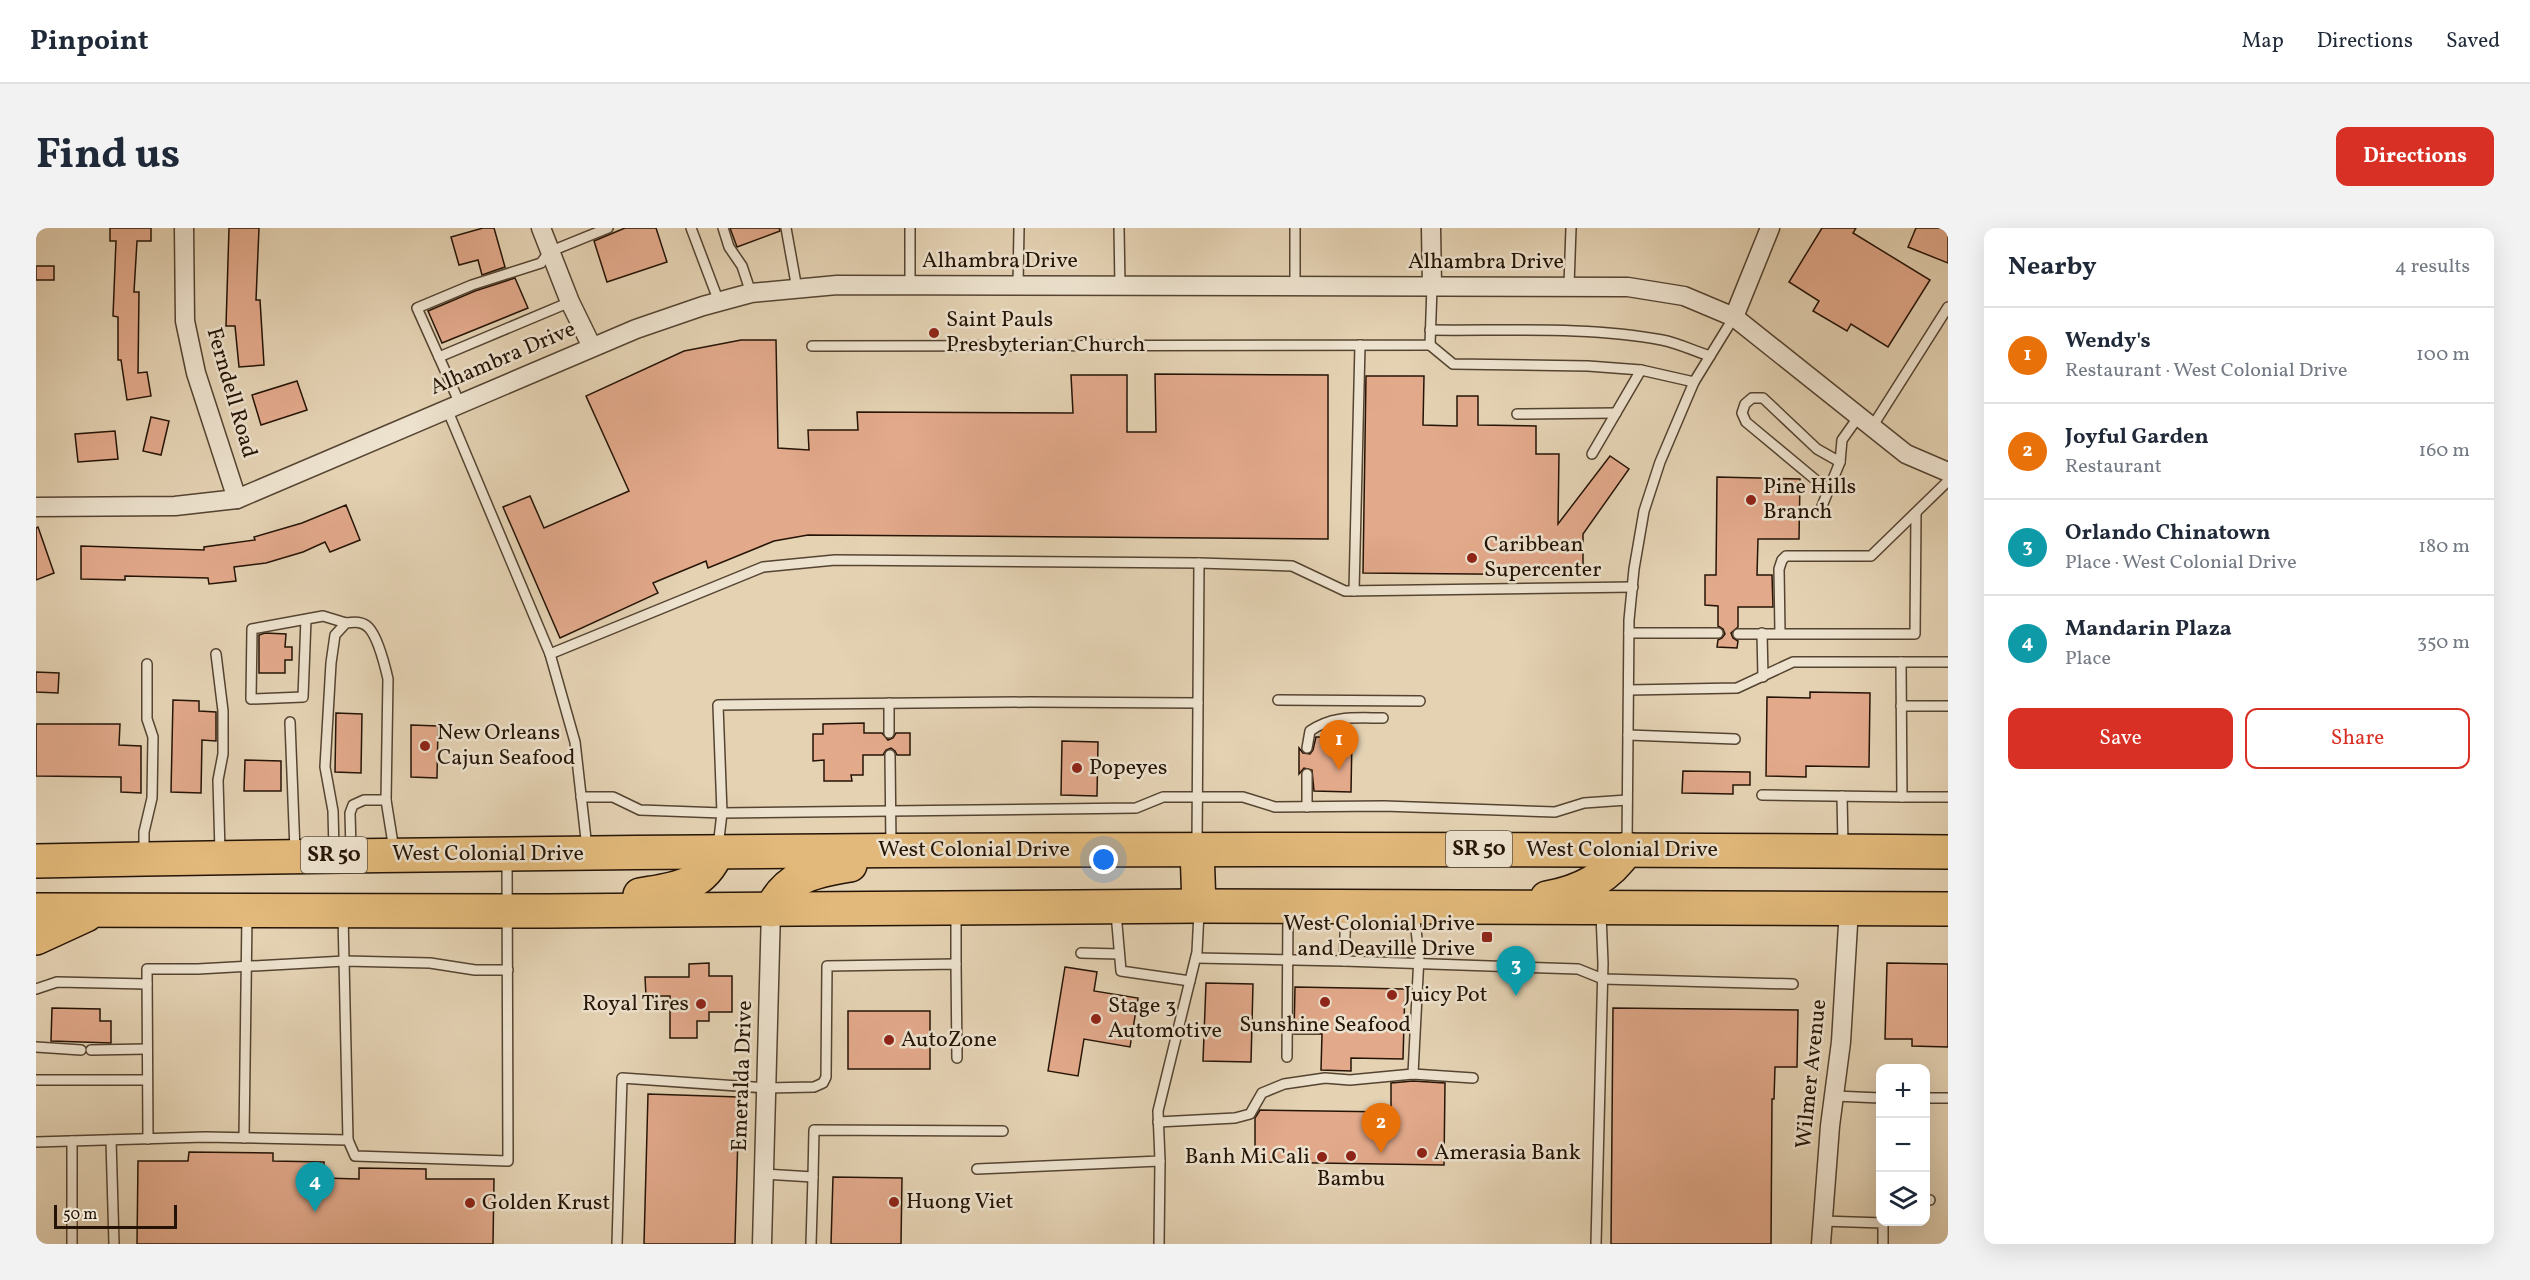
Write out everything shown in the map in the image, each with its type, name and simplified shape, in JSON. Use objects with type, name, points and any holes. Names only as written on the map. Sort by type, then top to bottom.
[{"type":"highway","name":"West Colonial Drive","points":[[36,861],[343,855],[1197,849],[1948,852]]},
{"type":"highway","points":[[1197,849],[1199,906]]},
{"type":"highway","points":[[1495,908],[1563,896],[1597,882],[1616,867],[1627,849]]},
{"type":"highway","points":[[771,910],[776,900],[791,884],[813,871],[937,851]]},
{"type":"highway","points":[[549,911],[680,888],[703,876],[712,865],[717,852]]},
{"type":"highway","points":[[36,910],[509,912],[1199,906],[1948,909]]},
{"type":"highway","points":[[36,938],[96,910]]},
{"type":"street","name":"Ferndell Road","points":[[184,228],[184,321],[196,373],[237,499]]},
{"type":"street","points":[[541,228],[570,302],[592,347]]},
{"type":"street","points":[[1431,228],[1432,286]]},
{"type":"street","points":[[1734,317],[1770,228]]},
{"type":"street","name":"Alhambra Drive","points":[[36,507],[175,506],[237,499],[636,329],[752,293],[837,285],[1629,286],[1684,296],[1734,317],[1906,454],[1948,472]]},
{"type":"street","name":"Wilmer Avenue","points":[[1821,1244],[1841,1042],[1850,908]]},
{"type":"street","name":"Emeralda Drive","points":[[762,1244],[771,910]]},
{"type":"lane","points":[[588,853],[575,742],[550,654],[453,406],[439,357],[417,308],[472,285],[541,263],[549,252],[608,228]]},
{"type":"lane","points":[[691,228],[719,302]]},
{"type":"lane","points":[[723,228],[729,247],[742,266],[752,293]]},
{"type":"lane","points":[[786,228],[797,289]]},
{"type":"lane","points":[[910,228],[910,285]]},
{"type":"lane","points":[[1018,228],[1018,285]]},
{"type":"lane","points":[[1119,228],[1120,286]]},
{"type":"lane","points":[[1295,228],[1295,286]]},
{"type":"lane","points":[[1569,285],[1571,228]]},
{"type":"lane","points":[[1430,345],[1432,286]]},
{"type":"lane","points":[[439,357],[570,302]]},
{"type":"lane","points":[[1822,506],[1840,462],[1842,440],[1866,422],[1948,307]]},
{"type":"lane","points":[[1627,849],[1629,633],[1644,511],[1660,462],[1694,382],[1734,317]]},
{"type":"lane","points":[[1430,330],[1616,335],[1663,340],[1710,356]]},
{"type":"lane","points":[[1354,591],[1360,345]]},
{"type":"lane","points":[[812,346],[1430,345],[1453,364],[1588,366],[1641,370],[1694,382]]},
{"type":"lane","points":[[1592,454],[1641,370]]},
{"type":"lane","points":[[1828,491],[1746,423],[1742,413],[1745,404],[1752,398],[1763,398],[1817,449],[1840,462]]},
{"type":"lane","points":[[1517,414],[1616,413]]},
{"type":"lane","points":[[1780,633],[1779,569],[1786,556],[1871,556],[1948,481]]},
{"type":"lane","points":[[1738,634],[1915,634],[1916,514]]},
{"type":"lane","points":[[550,654],[763,567],[835,560],[1199,563],[1292,567],[1345,591],[1633,587]]},
{"type":"lane","points":[[1197,849],[1199,563]]},
{"type":"lane","points":[[306,619],[303,697],[251,699],[252,629],[306,619],[323,616],[345,623],[358,622],[369,628],[388,679],[386,800],[394,855]]},
{"type":"lane","points":[[343,855],[325,767],[331,663],[335,635],[345,623]]},
{"type":"lane","points":[[1629,633],[1718,633]]},
{"type":"lane","points":[[1762,633],[1762,677]]},
{"type":"lane","points":[[216,654],[223,711],[223,754],[218,780],[220,858]]},
{"type":"lane","points":[[1629,690],[1737,688],[1793,662],[1948,662]]},
{"type":"lane","points":[[1900,662],[1902,797]]},
{"type":"lane","points":[[144,859],[144,832],[152,798],[153,737],[147,719],[147,664]]},
{"type":"lane","points":[[1278,700],[1420,701]]},
{"type":"lane","points":[[889,703],[889,733]]},
{"type":"lane","points":[[717,852],[722,813],[718,705],[1198,703]]},
{"type":"lane","points":[[1901,705],[1948,706]]},
{"type":"lane","points":[[1307,748],[1310,731],[1322,722],[1334,718],[1383,718]]},
{"type":"lane","points":[[290,722],[295,856]]},
{"type":"lane","points":[[1628,735],[1735,739]]},
{"type":"lane","points":[[890,755],[891,851]]},
{"type":"lane","points":[[1307,774],[1307,807]]},
{"type":"lane","points":[[1762,795],[1948,797]]},
{"type":"lane","points":[[1842,796],[1843,851]]},
{"type":"lane","points":[[581,797],[613,797],[640,810],[722,813],[1136,808],[1163,797],[1244,797],[1275,807],[1384,806],[1555,812],[1584,803],[1628,800]]},
{"type":"lane","points":[[343,855],[353,805],[364,800],[386,800]]},
{"type":"lane","points":[[343,912],[348,1140],[355,1156],[508,1161],[509,912],[507,854]]},
{"type":"lane","points":[[1159,1244],[1158,1111],[1196,958],[1200,931],[1199,906]]},
{"type":"lane","points":[[1116,907],[1121,971],[1190,981]]},
{"type":"lane","points":[[1287,1057],[1288,907]]},
{"type":"lane","points":[[1344,961],[1346,907]]},
{"type":"lane","points":[[1413,907],[1419,963],[1413,1074]]},
{"type":"lane","points":[[956,908],[957,1058]]},
{"type":"lane","points":[[1596,1244],[1603,979],[1601,908]]},
{"type":"lane","points":[[244,1138],[247,910]]},
{"type":"lane","points":[[1081,954],[1119,954]]},
{"type":"lane","points":[[1196,958],[1578,969],[1603,979],[1793,984]]},
{"type":"lane","points":[[148,1139],[147,969],[198,969],[345,961],[430,963],[475,970],[508,970]]},
{"type":"lane","points":[[617,1244],[622,1078],[766,1088],[814,1087],[823,1083],[826,1077],[827,966],[956,964]]},
{"type":"lane","points":[[37,988],[57,982],[147,984]]},
{"type":"lane","points":[[36,1047],[86,1050],[147,1049]]},
{"type":"lane","points":[[1158,1122],[1235,1118],[1250,1114],[1262,1093],[1284,1084],[1325,1078],[1350,1080],[1413,1074],[1473,1078]]},
{"type":"lane","points":[[36,1080],[147,1080]]},
{"type":"lane","points":[[1835,1096],[1876,1098]]},
{"type":"lane","points":[[1930,1098],[1948,1098]]},
{"type":"lane","points":[[811,1244],[814,1130],[1003,1131]]},
{"type":"lane","points":[[36,1142],[244,1138],[348,1140]]},
{"type":"lane","points":[[111,1140],[114,1244]]},
{"type":"lane","points":[[72,1141],[72,1244]]},
{"type":"lane","points":[[977,1169],[1160,1161]]},
{"type":"lane","points":[[764,1174],[813,1177]]},
{"type":"lane","points":[[1822,1221],[1876,1222]]},
{"type":"lane","points":[[1883,1226],[1883,1244]]},
{"type":"building","points":[[110,228],[151,228],[151,241],[137,241],[134,292],[139,292],[138,373],[147,372],[151,396],[127,400],[121,360],[118,360],[118,317],[113,316],[116,241],[110,241]]},
{"type":"building","points":[[229,228],[259,228],[256,300],[260,300],[264,365],[239,367],[235,326],[226,326]]},
{"type":"building","points":[[483,228],[494,228],[505,267],[482,275],[478,260],[459,265],[451,237]]},
{"type":"building","points":[[625,228],[656,228],[667,262],[607,282],[594,241]]},
{"type":"building","points":[[730,228],[779,228],[780,231],[737,247]]},
{"type":"building","points":[[1822,228],[1856,228],[1853,233],[1930,280],[1888,347],[1851,324],[1847,331],[1813,311],[1819,301],[1789,282]]},
{"type":"building","points":[[1916,228],[1948,228],[1948,263],[1908,247]]},
{"type":"building","points":[[36,266],[54,266],[54,280],[36,280]]},
{"type":"building","points":[[515,278],[528,308],[442,343],[428,311],[475,291]]},
{"type":"building","points":[[741,340],[776,340],[778,448],[809,450],[808,430],[858,430],[857,412],[1073,413],[1071,375],[1127,375],[1127,432],[1156,432],[1155,374],[1328,375],[1328,539],[808,535],[774,541],[708,568],[706,561],[653,583],[658,593],[560,638],[503,507],[530,496],[544,528],[629,491],[586,396],[684,351]]},
{"type":"building","points":[[1366,376],[1424,376],[1423,425],[1457,426],[1457,396],[1478,396],[1478,425],[1536,426],[1536,454],[1559,454],[1558,524],[1610,456],[1629,469],[1583,534],[1583,575],[1363,573]]},
{"type":"building","points":[[297,381],[307,410],[261,425],[252,395]]},
{"type":"building","points":[[151,417],[169,421],[161,455],[143,451]]},
{"type":"building","points":[[115,431],[118,459],[78,462],[75,434]]},
{"type":"building","points":[[1717,477],[1800,479],[1799,539],[1758,539],[1757,575],[1772,575],[1773,607],[1738,607],[1738,627],[1731,633],[1738,641],[1737,648],[1717,647],[1718,640],[1725,634],[1718,626],[1718,606],[1705,605],[1705,575],[1716,575]]},
{"type":"building","points":[[346,505],[360,540],[330,552],[325,542],[303,552],[266,563],[234,567],[236,581],[209,584],[208,578],[125,576],[125,580],[81,579],[81,546],[204,550],[204,547],[255,540],[254,537],[302,523]]},
{"type":"building","points":[[38,527],[54,573],[36,580],[36,528]]},
{"type":"building","points":[[286,634],[285,647],[292,647],[292,660],[285,660],[285,673],[259,673],[259,635]]},
{"type":"building","points":[[36,672],[59,673],[58,693],[36,692]]},
{"type":"building","points":[[1810,692],[1870,693],[1869,767],[1806,766],[1806,777],[1766,776],[1767,697],[1810,698]]},
{"type":"building","points":[[173,700],[199,701],[199,711],[216,712],[216,741],[202,740],[201,793],[171,792]]},
{"type":"building","points":[[336,713],[362,714],[361,773],[335,772]]},
{"type":"building","points":[[864,723],[864,733],[882,733],[888,740],[896,733],[910,733],[910,755],[897,755],[891,748],[883,755],[863,755],[863,775],[851,775],[852,781],[824,781],[824,760],[813,761],[813,734],[823,734],[823,724]]},
{"type":"building","points":[[36,724],[120,724],[119,745],[141,746],[141,793],[121,792],[121,777],[36,776]]},
{"type":"building","points":[[411,725],[438,726],[437,778],[411,777]]},
{"type":"building","points":[[1316,737],[1352,737],[1351,792],[1314,791],[1312,770],[1304,768],[1299,774],[1299,748],[1303,753],[1310,754]]},
{"type":"building","points":[[1062,741],[1098,742],[1097,796],[1061,795]]},
{"type":"building","points":[[245,760],[281,761],[281,791],[244,791]]},
{"type":"building","points":[[1683,771],[1750,772],[1750,785],[1733,785],[1733,794],[1682,793]]},
{"type":"building","name":"Royal Tires","points":[[709,963],[709,976],[732,976],[732,1012],[709,1012],[709,1021],[697,1021],[697,1038],[670,1038],[670,996],[646,996],[645,977],[689,977],[689,964]]},
{"type":"building","points":[[1887,963],[1948,964],[1948,1047],[1912,1046],[1912,1039],[1885,1039]]},
{"type":"building","name":"Stage 3 Automotive","points":[[1065,967],[1097,972],[1094,991],[1138,998],[1130,1047],[1084,1039],[1078,1076],[1048,1071]]},
{"type":"building","points":[[1206,983],[1253,984],[1251,1062],[1203,1061]]},
{"type":"building","points":[[1295,987],[1405,989],[1403,1059],[1351,1058],[1351,1071],[1321,1070],[1322,1034],[1294,1034]]},
{"type":"building","points":[[52,1008],[100,1009],[100,1021],[111,1021],[111,1043],[51,1041]]},
{"type":"building","points":[[1613,1008],[1798,1010],[1797,1067],[1775,1067],[1774,1099],[1772,1099],[1771,1244],[1611,1244]]},
{"type":"building","name":"AutoZone","points":[[848,1011],[930,1011],[930,1069],[848,1069]]},
{"type":"building","points":[[1413,1081],[1445,1083],[1444,1165],[1255,1162],[1255,1118],[1260,1110],[1391,1112],[1391,1083]]},
{"type":"building","points":[[648,1094],[739,1097],[735,1244],[644,1244]]},
{"type":"building","points":[[189,1152],[273,1153],[273,1161],[324,1162],[324,1178],[359,1179],[359,1168],[426,1169],[426,1179],[494,1179],[493,1244],[137,1244],[138,1161],[188,1161]]},
{"type":"building","points":[[833,1177],[902,1178],[901,1244],[831,1244]]},
{"type":"place","name":"Saint Pauls Presbyterian Church","points":[[934,333]]},
{"type":"place","name":"Pine Hills Branch","points":[[1751,500]]},
{"type":"place","name":"Caribbean Supercenter","points":[[1472,558]]},
{"type":"place","name":"New Orleans Cajun Seafood","points":[[425,746]]},
{"type":"place","name":"Popeyes","points":[[1077,768]]},
{"type":"place","name":"Wendy's","points":[[1339,770]]},
{"type":"place","name":"West Colonial Drive and Deaville Drive","points":[[1487,937]]},
{"type":"place","name":"Juicy Pot","points":[[1392,995]]},
{"type":"place","name":"Orlando Chinatown","points":[[1516,996]]},
{"type":"place","name":"Sunshine Seafood","points":[[1325,1002]]},
{"type":"place","name":"Royal Tires","points":[[701,1004]]},
{"type":"place","name":"Stage 3 Automotive","points":[[1096,1019]]},
{"type":"place","name":"AutoZone","points":[[889,1040]]},
{"type":"place","name":"Joyful Garden","points":[[1381,1153]]},
{"type":"place","name":"Amerasia Bank","points":[[1422,1153]]},
{"type":"place","name":"Bambu","points":[[1351,1156]]},
{"type":"place","name":"Banh Mi Cali","points":[[1322,1157]]},
{"type":"place","name":"Huong Viet","points":[[894,1202]]},
{"type":"place","name":"Golden Krust","points":[[470,1203]]},
{"type":"place","name":"Mandarin Plaza","points":[[315,1212]]}]
